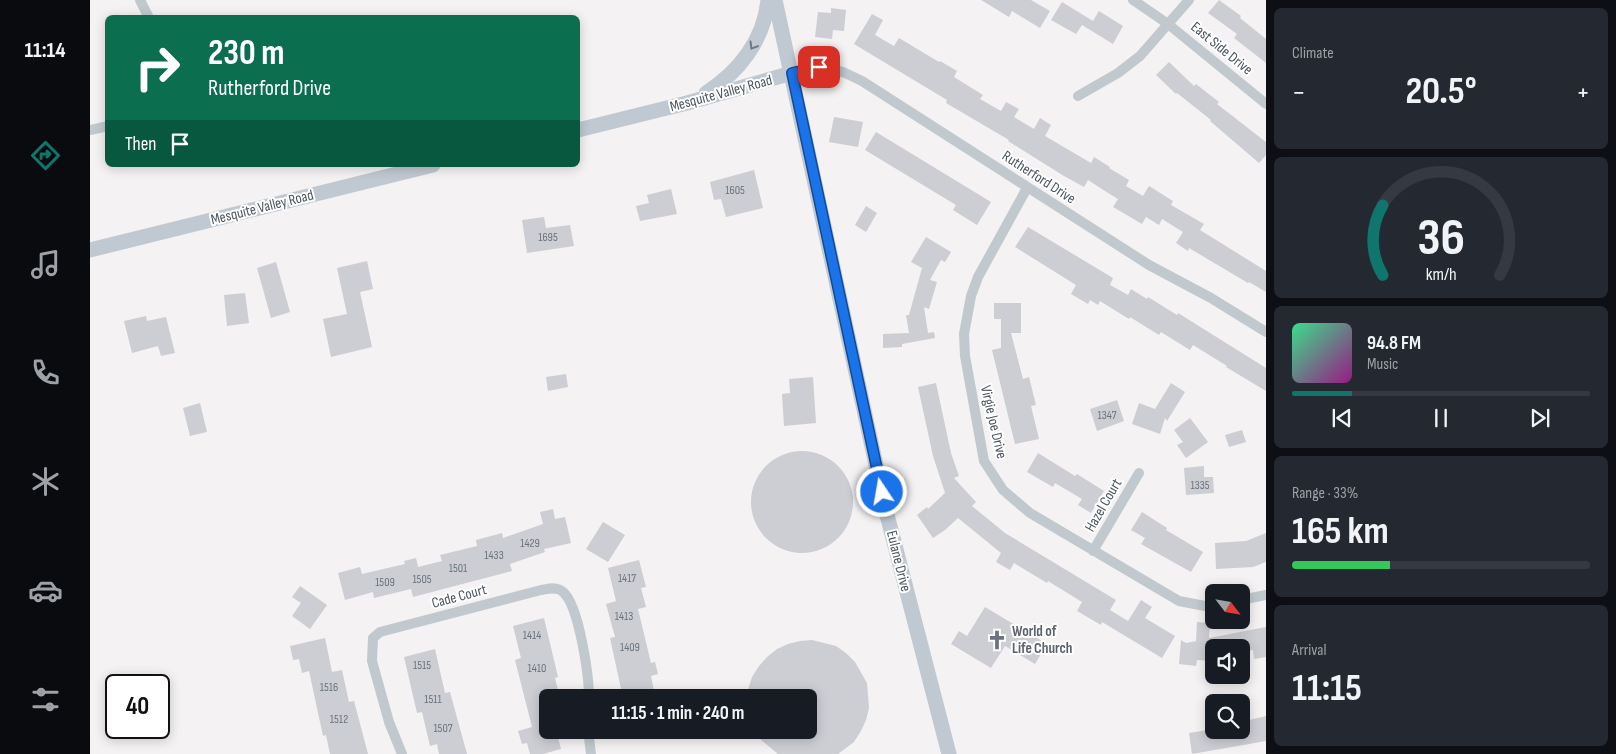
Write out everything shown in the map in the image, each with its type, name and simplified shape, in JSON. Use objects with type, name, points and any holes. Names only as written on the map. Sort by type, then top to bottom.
[{"type":"street","points":[[140,0],[148,15]]},
{"type":"street","points":[[693,101],[723,82],[737,68],[760,34],[768,0]]},
{"type":"street","name":"Mesquite Valley Road","points":[[580,129],[693,101],[792,73],[775,0]]},
{"type":"street","name":"East Side Drive","points":[[1133,0],[1168,24],[1266,104]]},
{"type":"street","points":[[1078,96],[1118,73],[1140,56],[1189,0]]},
{"type":"street","name":"Rutherford Drive","points":[[792,73],[819,67],[843,72],[862,82],[1149,265],[1211,298],[1266,332]]},
{"type":"street","name":"Eulane Drive","points":[[792,73],[886,511],[947,754]]},
{"type":"street","points":[[90,130],[105,127]]},
{"type":"street","name":"Mesquite Valley Road","points":[[90,250],[426,167]]},
{"type":"street","name":"Virgie Joe Drive","points":[[1027,188],[978,277],[971,296],[964,334],[964,356],[984,461],[1003,490],[1024,507],[1093,551],[1179,601],[1205,606]]},
{"type":"street","name":"Hazel Court","points":[[1093,551],[1139,473]]},
{"type":"street","name":"Cade Court","points":[[402,754],[390,722],[372,661],[373,638],[380,632],[541,590],[558,588],[564,592],[572,604],[577,620],[589,689]]},
{"type":"street","points":[[1250,599],[1266,596]]},
{"type":"street","points":[[589,739],[591,754]]},
{"type":"building","points":[[981,0],[1031,0],[1050,11],[1040,28],[1012,11],[1009,17]]},
{"type":"building","points":[[1219,0],[1241,16],[1240,18],[1266,39],[1266,63],[1234,38],[1237,34],[1208,13]]},
{"type":"building","points":[[1062,2],[1093,21],[1099,11],[1123,26],[1113,44],[1082,25],[1076,34],[1051,20]]},
{"type":"building","points":[[831,8],[846,10],[844,31],[833,30],[832,39],[815,37],[818,12],[831,13]]},
{"type":"building","points":[[872,14],[883,20],[875,35],[894,46],[899,38],[957,71],[954,77],[983,95],[980,99],[1001,111],[1006,102],[1019,109],[1014,117],[1034,129],[1040,118],[1051,125],[1045,136],[1091,163],[1094,157],[1129,180],[1126,186],[1143,196],[1149,186],[1173,201],[1171,205],[1204,224],[1200,230],[1266,271],[1266,292],[1189,248],[1188,251],[1176,243],[1183,232],[1162,219],[1159,225],[1146,217],[1142,224],[1113,207],[1118,199],[1088,180],[1084,187],[1064,176],[1009,140],[946,103],[947,100],[854,44]]},
{"type":"building","points":[[1169,62],[1194,86],[1196,84],[1219,102],[1217,104],[1266,142],[1266,155],[1259,163],[1211,120],[1176,94],[1156,75]]},
{"type":"building","points":[[834,117],[863,122],[858,147],[829,142]]},
{"type":"building","points":[[876,132],[991,202],[977,225],[953,210],[956,205],[865,150]]},
{"type":"building","points":[[754,170],[763,208],[726,217],[721,199],[714,200],[710,182]]},
{"type":"building","points":[[671,189],[677,214],[640,221],[636,206],[649,203],[647,195]]},
{"type":"building","points":[[866,206],[877,213],[866,232],[855,225]]},
{"type":"building","points":[[544,217],[546,228],[570,225],[574,246],[527,253],[522,220]]},
{"type":"building","points":[[1028,227],[1113,278],[1110,285],[1128,295],[1131,289],[1147,299],[1148,297],[1177,315],[1178,313],[1266,368],[1266,391],[1193,345],[1190,350],[1161,332],[1159,335],[1130,317],[1129,319],[1100,301],[1098,305],[1090,300],[1088,304],[1071,294],[1076,285],[1015,247]]},
{"type":"building","points":[[926,237],[951,252],[945,262],[941,260],[930,280],[937,282],[929,309],[924,307],[928,333],[934,332],[935,338],[902,344],[902,347],[883,348],[883,334],[909,333],[906,315],[909,315],[922,268],[911,262]]},
{"type":"building","points":[[367,261],[373,289],[360,292],[372,347],[331,357],[323,319],[347,314],[337,268]]},
{"type":"building","points":[[276,262],[290,312],[271,318],[257,268]]},
{"type":"building","points":[[245,293],[249,323],[227,326],[224,295]]},
{"type":"building","points":[[994,303],[1021,303],[1021,333],[1011,333],[1023,379],[1029,377],[1036,405],[1031,406],[1039,439],[1015,444],[992,350],[1001,348],[1001,319],[994,319]]},
{"type":"building","points":[[146,316],[147,321],[166,317],[175,353],[161,356],[158,346],[132,353],[124,321]]},
{"type":"building","points":[[566,374],[568,387],[548,391],[546,377]]},
{"type":"building","points":[[813,377],[816,423],[784,426],[782,394],[790,393],[789,379]]},
{"type":"building","points":[[936,383],[951,453],[959,476],[954,478],[976,502],[972,506],[1005,533],[1116,600],[1110,610],[1128,621],[1141,600],[1152,607],[1145,618],[1175,636],[1162,658],[1102,622],[1101,625],[1077,611],[1082,602],[1048,581],[1047,583],[1014,563],[1010,570],[996,562],[1001,553],[958,518],[933,538],[917,515],[927,507],[928,509],[945,493],[933,456],[918,387]]},
{"type":"building","points":[[1171,383],[1185,392],[1167,421],[1165,418],[1160,434],[1132,424],[1139,403],[1155,409]]},
{"type":"building","points":[[1117,400],[1124,421],[1097,431],[1090,409]]},
{"type":"building","points":[[200,403],[207,432],[190,436],[183,408]]},
{"type":"building","points":[[1190,418],[1208,442],[1186,458],[1177,445],[1183,442],[1174,430]]},
{"type":"building","points":[[1242,430],[1246,442],[1229,447],[1225,435]]},
{"type":"building","points":[[802,451],[821,455],[838,466],[849,483],[853,502],[849,521],[838,538],[821,549],[802,553],[783,549],[766,538],[755,521],[751,502],[755,483],[766,466],[783,455]]},
{"type":"building","points":[[1038,453],[1104,491],[1091,513],[1078,505],[1082,499],[1055,483],[1053,487],[1027,472]]},
{"type":"building","points":[[1204,466],[1204,477],[1213,477],[1214,493],[1186,495],[1184,468]]},
{"type":"building","points":[[553,509],[555,519],[565,517],[571,543],[544,549],[545,552],[510,564],[512,571],[413,597],[411,589],[374,598],[373,592],[345,600],[338,573],[360,567],[362,574],[405,564],[404,561],[416,558],[418,567],[442,561],[440,555],[477,546],[476,540],[502,533],[503,538],[543,524],[540,512]]},
{"type":"building","points":[[1142,512],[1167,528],[1166,530],[1203,552],[1191,572],[1141,544],[1145,538],[1131,530]]},
{"type":"building","points":[[603,522],[625,535],[608,562],[586,549]]},
{"type":"building","points":[[1266,533],[1266,562],[1253,567],[1216,569],[1215,543],[1246,541]]},
{"type":"building","points":[[639,560],[646,587],[641,588],[646,607],[638,609],[651,663],[655,662],[658,674],[651,676],[654,689],[621,689],[610,638],[615,637],[606,604],[616,601],[608,568]]},
{"type":"building","points":[[300,586],[327,605],[310,629],[292,616],[301,603],[292,597]]},
{"type":"building","name":"World of Life Church","points":[[985,607],[1047,644],[1035,664],[1005,646],[991,668],[951,644],[959,631],[967,636]]},
{"type":"building","points":[[544,618],[558,677],[555,678],[558,689],[539,689],[539,739],[558,739],[561,749],[543,754],[530,754],[527,743],[522,744],[518,731],[532,727],[515,660],[521,658],[513,626]]},
{"type":"building","points":[[1197,622],[1205,623],[1205,629],[1210,629],[1209,638],[1266,627],[1266,657],[1254,659],[1253,650],[1250,650],[1250,639],[1205,639],[1205,660],[1197,660],[1196,666],[1179,664],[1181,640],[1186,643],[1196,641]]},
{"type":"building","points":[[325,638],[332,672],[342,670],[349,702],[354,701],[368,754],[330,754],[326,735],[323,736],[309,671],[302,673],[299,659],[293,660],[290,646]]},
{"type":"building","points":[[812,640],[836,646],[855,662],[867,683],[869,708],[866,720],[854,742],[838,754],[778,754],[760,739],[817,739],[817,689],[748,689],[752,677],[767,657],[777,649],[800,641]]},
{"type":"building","points":[[435,649],[445,693],[450,692],[467,754],[439,754],[437,744],[430,746],[422,712],[417,713],[404,657]]},
{"type":"building","points":[[1266,716],[1266,741],[1192,754],[1189,733],[1205,730],[1205,739],[1250,739],[1250,720]]},
{"type":"place","name":"World of Life Church","points":[[997,640]]},
{"type":"route","points":[[819,67],[792,73],[882,492]]}]
